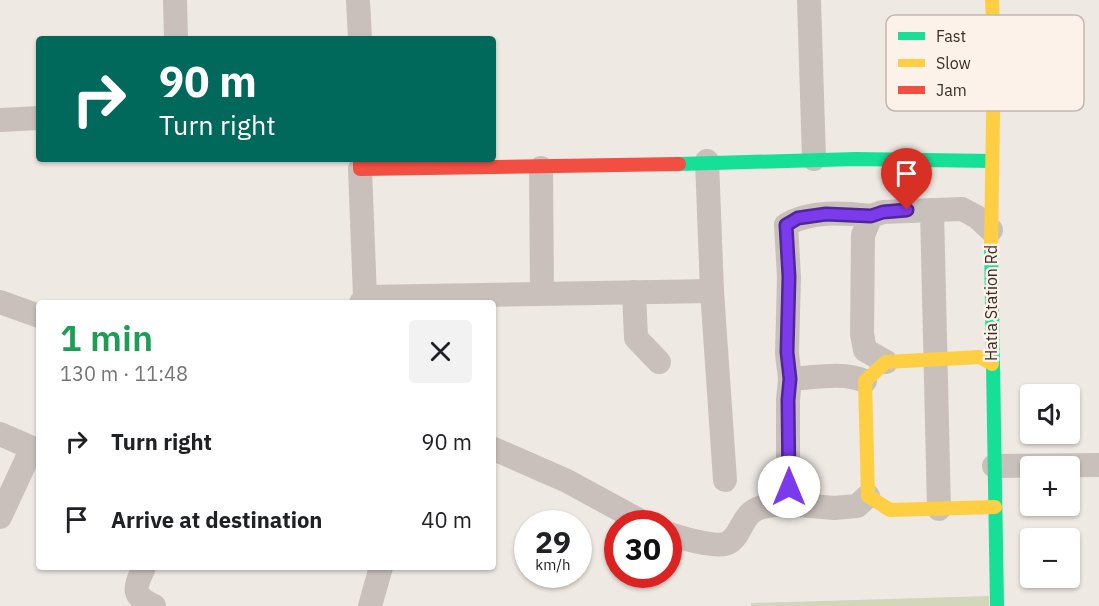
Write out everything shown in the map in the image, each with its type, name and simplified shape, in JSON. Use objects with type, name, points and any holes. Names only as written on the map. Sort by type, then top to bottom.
[{"type":"street","points":[[176,0],[176,36]]},
{"type":"street","points":[[358,0],[360,36]]},
{"type":"street","points":[[809,0],[814,159]]},
{"type":"street","name":"Hatia Station Rd","points":[[992,111],[992,364],[997,606]]},
{"type":"street","points":[[0,120],[36,118]]},
{"type":"street","points":[[712,291],[542,293],[363,300],[360,164],[541,168],[814,159],[992,160]]},
{"type":"street","points":[[707,161],[712,291],[725,480]]},
{"type":"street","points":[[541,168],[542,293]]},
{"type":"street","points":[[789,504],[788,400],[790,379],[787,352],[789,277],[786,225],[798,218],[826,214],[871,216],[883,212],[962,209],[977,217],[991,230]]},
{"type":"street","points":[[932,210],[939,508]]},
{"type":"street","points":[[871,216],[862,235],[862,334],[865,350],[886,362],[980,357],[992,364]]},
{"type":"street","points":[[634,292],[636,338],[659,362]]},
{"type":"street","points":[[0,302],[36,315]]},
{"type":"street","points":[[682,537],[725,544],[732,540],[750,513],[759,508],[789,504],[834,508],[857,506],[868,496],[865,381],[886,362]]},
{"type":"street","points":[[790,379],[856,377],[865,381]]},
{"type":"street","points":[[0,434],[36,449],[0,517]]},
{"type":"street","points":[[496,450],[567,481],[620,510]]},
{"type":"street","points":[[994,466],[1099,465]]},
{"type":"street","points":[[868,496],[890,510],[995,507]]},
{"type":"street","points":[[143,570],[136,586],[136,594],[141,600],[154,606]]},
{"type":"street","points":[[370,606],[380,570]]},
{"type":"green space","points":[[989,596],[989,606],[751,606],[751,603]]},
{"type":"traffic: fast","points":[[679,164],[856,159],[992,161]]},
{"type":"traffic: fast","points":[[991,245],[997,606]]},
{"type":"traffic: slow","points":[[992,0],[993,15]]},
{"type":"traffic: slow","points":[[991,245],[993,111]]},
{"type":"traffic: slow","points":[[992,364],[980,357],[886,362],[865,381],[868,496],[890,510],[995,507]]},
{"type":"traffic: jam","points":[[360,162],[360,169],[679,164]]},
{"type":"route","points":[[789,487],[788,400],[790,379],[787,368],[789,277],[786,225],[798,218],[826,214],[871,216],[883,212],[907,210]]}]
